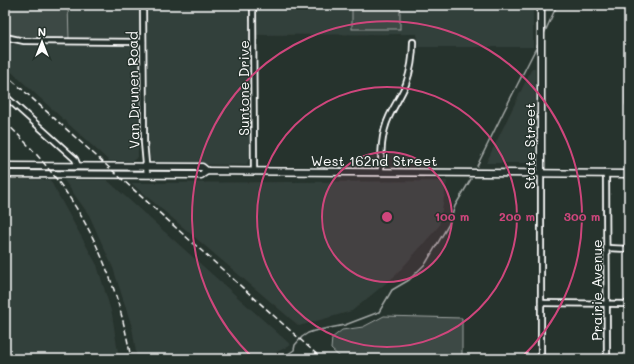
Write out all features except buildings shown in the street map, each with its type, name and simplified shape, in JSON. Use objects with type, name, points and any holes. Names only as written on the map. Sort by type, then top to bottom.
[{"type":"main road","name":"State Street","points":[[541,5],[541,173]]},
{"type":"main road","name":"West 162nd Street","points":[[5,166],[202,167],[207,171]]},
{"type":"main road","points":[[78,166],[78,175]]},
{"type":"main road","name":"West 162nd Street","points":[[5,174],[201,175],[207,171],[629,174]]},
{"type":"street","name":"Van Drunen Road","points":[[143,5],[142,42],[145,166],[147,175]]},
{"type":"street","name":"Suntone Drive","points":[[253,5],[254,171]]},
{"type":"street","points":[[629,5],[629,103]]},
{"type":"street","points":[[5,37],[24,41],[142,42]]},
{"type":"street","points":[[381,172],[383,136],[388,118],[405,85],[410,71],[413,42]]},
{"type":"street","points":[[5,96],[74,159],[78,166]]},
{"type":"street","name":"State Street","points":[[541,173],[542,359]]},
{"type":"street","name":"Prairie Avenue","points":[[606,174],[607,359]]},
{"type":"street","points":[[607,248],[629,249]]},
{"type":"street","points":[[541,304],[629,304]]},
{"type":"shaded area","points":[[5,5],[68,5],[69,39],[28,38],[13,36],[5,33]]},
{"type":"shaded area","points":[[68,5],[140,5],[139,33],[137,37],[133,39],[69,39]]},
{"type":"shaded area","points":[[147,5],[249,5],[249,159],[247,164],[157,164],[152,162],[148,155]]},
{"type":"shaded area","points":[[257,5],[533,5],[533,47],[418,47],[417,34],[257,35]]},
{"type":"shaded area","points":[[352,5],[400,5],[400,29],[352,29]]},
{"type":"shaded area","points":[[5,42],[11,44],[46,46],[131,45],[137,48],[139,55],[138,157],[131,162],[109,161],[5,66]]},
{"type":"shaded area","points":[[532,68],[535,68],[536,146],[533,160],[529,163],[486,163]]},
{"type":"shaded area","points":[[5,179],[50,180],[97,265],[112,314],[119,359],[5,359]]},
{"type":"shaded area","points":[[64,180],[107,180],[291,345],[263,359],[137,359],[132,327],[113,268],[89,215]]},
{"type":"shaded area","points":[[447,181],[439,226],[396,275],[352,311],[299,326],[131,183]]},
{"type":"shaded area","points":[[384,316],[462,318],[462,359],[342,359],[331,349],[332,338],[342,330],[363,327]]},
{"type":"waterway","points":[[544,34],[557,5]]},
{"type":"waterway","points":[[477,166],[538,44]]},
{"type":"waterway","points":[[281,359],[294,350],[295,345],[308,333],[345,325],[379,312],[392,290],[409,280],[426,263],[449,224],[455,206],[471,179]]},
{"type":"railway","points":[[5,74],[322,359]]},
{"type":"railway","points":[[5,122],[53,174],[72,201],[89,230],[103,259],[114,291],[124,324],[131,359]]}]
